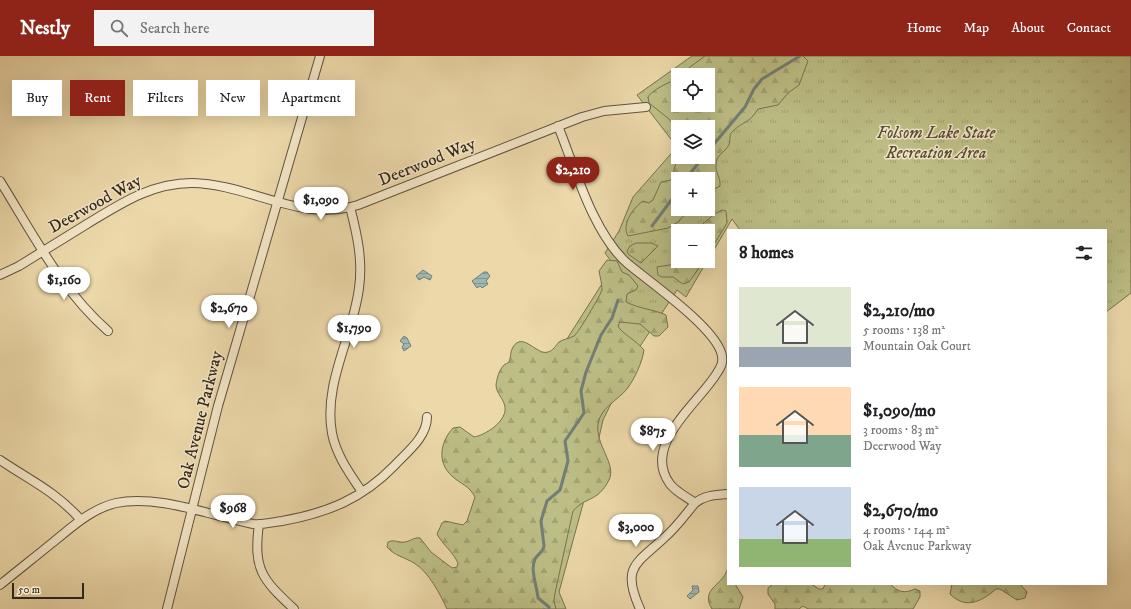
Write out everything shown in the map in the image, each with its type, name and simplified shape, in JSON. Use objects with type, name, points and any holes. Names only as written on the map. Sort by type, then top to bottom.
[{"type":"street","name":"Oak Avenue Parkway","points":[[167,609],[218,406],[320,56]]},
{"type":"street","name":"Deerwood Way","points":[[0,275],[43,251],[132,196],[158,187],[179,184],[207,184],[278,201],[304,209],[318,211],[350,208],[558,126],[604,111],[646,106]]},
{"type":"street","points":[[558,126],[596,222],[610,245],[629,264],[699,322],[722,354],[722,365],[718,373],[668,437],[662,455],[665,473],[670,484],[695,503]]},
{"type":"street","points":[[0,181],[43,251],[76,299],[108,331]]},
{"type":"street","points":[[350,208],[357,234],[361,274],[356,305],[332,391],[330,420],[336,449],[362,492]]},
{"type":"street","points":[[0,584],[81,520],[105,506],[132,501],[150,502],[259,524],[316,514],[334,508],[362,492],[392,468],[421,437],[426,428],[427,417]]},
{"type":"street","points":[[0,460],[45,487],[70,508],[81,520]]},
{"type":"street","points":[[640,609],[631,581],[634,566],[645,553],[674,530],[695,503],[701,498],[727,494]]},
{"type":"street","points":[[259,524],[256,543],[260,572],[277,593],[294,609]]},
{"type":"green space","name":"Folsom Lake State Recreation Area","points":[[692,56],[1131,56],[1131,293],[1107,311],[1107,229],[739,229],[732,219],[715,248],[715,224],[671,224],[671,268],[703,268],[686,297],[677,290],[637,351],[603,420],[589,482],[559,592],[566,609],[461,609],[544,375],[614,265],[605,253],[619,231],[633,197],[671,154],[671,164],[715,164],[715,120],[671,120],[671,139],[637,95],[671,71],[671,112],[715,112],[715,68],[675,68]]},
{"type":"green space","points":[[705,56],[803,56],[808,61],[799,85],[788,93],[778,105],[758,109],[749,120],[731,133],[729,145],[719,156],[716,162],[716,170],[720,180],[720,186],[715,189],[715,172],[673,172],[676,164],[715,164],[715,120],[671,120],[671,122],[649,103],[648,97],[653,92],[671,82],[671,112],[715,112],[715,68],[689,68]]},
{"type":"green space","points":[[671,180],[671,216],[684,216],[678,222],[671,224],[671,226],[668,228],[628,236],[626,226],[632,212],[643,201],[649,203],[653,200],[661,182]]},
{"type":"green space","points":[[722,210],[726,211],[727,223],[715,243],[715,224],[703,224]]},
{"type":"green space","points":[[636,243],[651,243],[658,246],[641,263],[628,254],[627,251],[630,246]]},
{"type":"green space","points":[[607,260],[617,261],[622,272],[629,275],[638,286],[636,290],[627,294],[626,302],[666,315],[668,327],[659,336],[654,336],[640,324],[620,322],[618,326],[644,350],[642,360],[627,389],[602,413],[600,418],[598,432],[611,474],[605,487],[596,496],[582,503],[573,511],[555,593],[554,601],[556,609],[447,609],[437,590],[424,572],[414,563],[390,550],[387,547],[388,542],[405,542],[420,538],[431,552],[452,568],[457,567],[458,563],[456,559],[437,534],[442,523],[445,521],[463,525],[467,521],[475,497],[467,487],[455,479],[447,470],[442,458],[443,445],[453,428],[460,427],[474,437],[490,430],[499,422],[505,412],[505,407],[497,391],[496,382],[501,369],[509,362],[513,347],[517,343],[521,342],[526,343],[539,351],[548,352],[559,342],[574,336],[594,306],[602,290],[599,271]]},
{"type":"green space","points":[[671,265],[671,268],[699,268],[689,282],[683,284],[673,277],[662,277],[658,275],[657,267]]},
{"type":"green space","points":[[727,570],[727,585],[736,585],[743,597],[739,609],[712,609],[709,602],[709,596],[711,591]]},
{"type":"green space","points":[[772,585],[813,585],[819,589],[823,589],[825,585],[891,585],[896,589],[904,592],[915,589],[920,591],[920,597],[913,609],[808,609],[803,606],[799,609],[775,609],[775,604],[768,594],[768,588]]},
{"type":"green space","points":[[952,585],[1021,585],[1027,592],[1025,598],[1017,600],[1000,589],[996,589],[978,601],[967,603],[961,602],[950,594]]},
{"type":"water","points":[[423,270],[432,276],[430,280],[424,277],[419,280],[416,276]]},
{"type":"water","points":[[484,272],[487,272],[490,276],[486,281],[488,284],[482,288],[480,286],[477,288],[472,281]]},
{"type":"water","points":[[404,336],[407,338],[411,346],[404,351],[402,347],[404,344],[400,341]]},
{"type":"water","points":[[692,586],[698,586],[699,592],[690,599],[687,596],[693,590]]},
{"type":"waterway","points":[[715,143],[745,107],[754,89],[762,79],[800,56]]},
{"type":"waterway","points":[[691,172],[698,164]]},
{"type":"waterway","points":[[652,226],[671,200]]},
{"type":"waterway","points":[[549,609],[549,607],[538,598],[533,573],[535,559],[543,550],[544,546],[541,521],[547,501],[560,490],[568,461],[565,441],[584,413],[581,391],[586,372],[601,335],[612,318],[618,300]]}]
